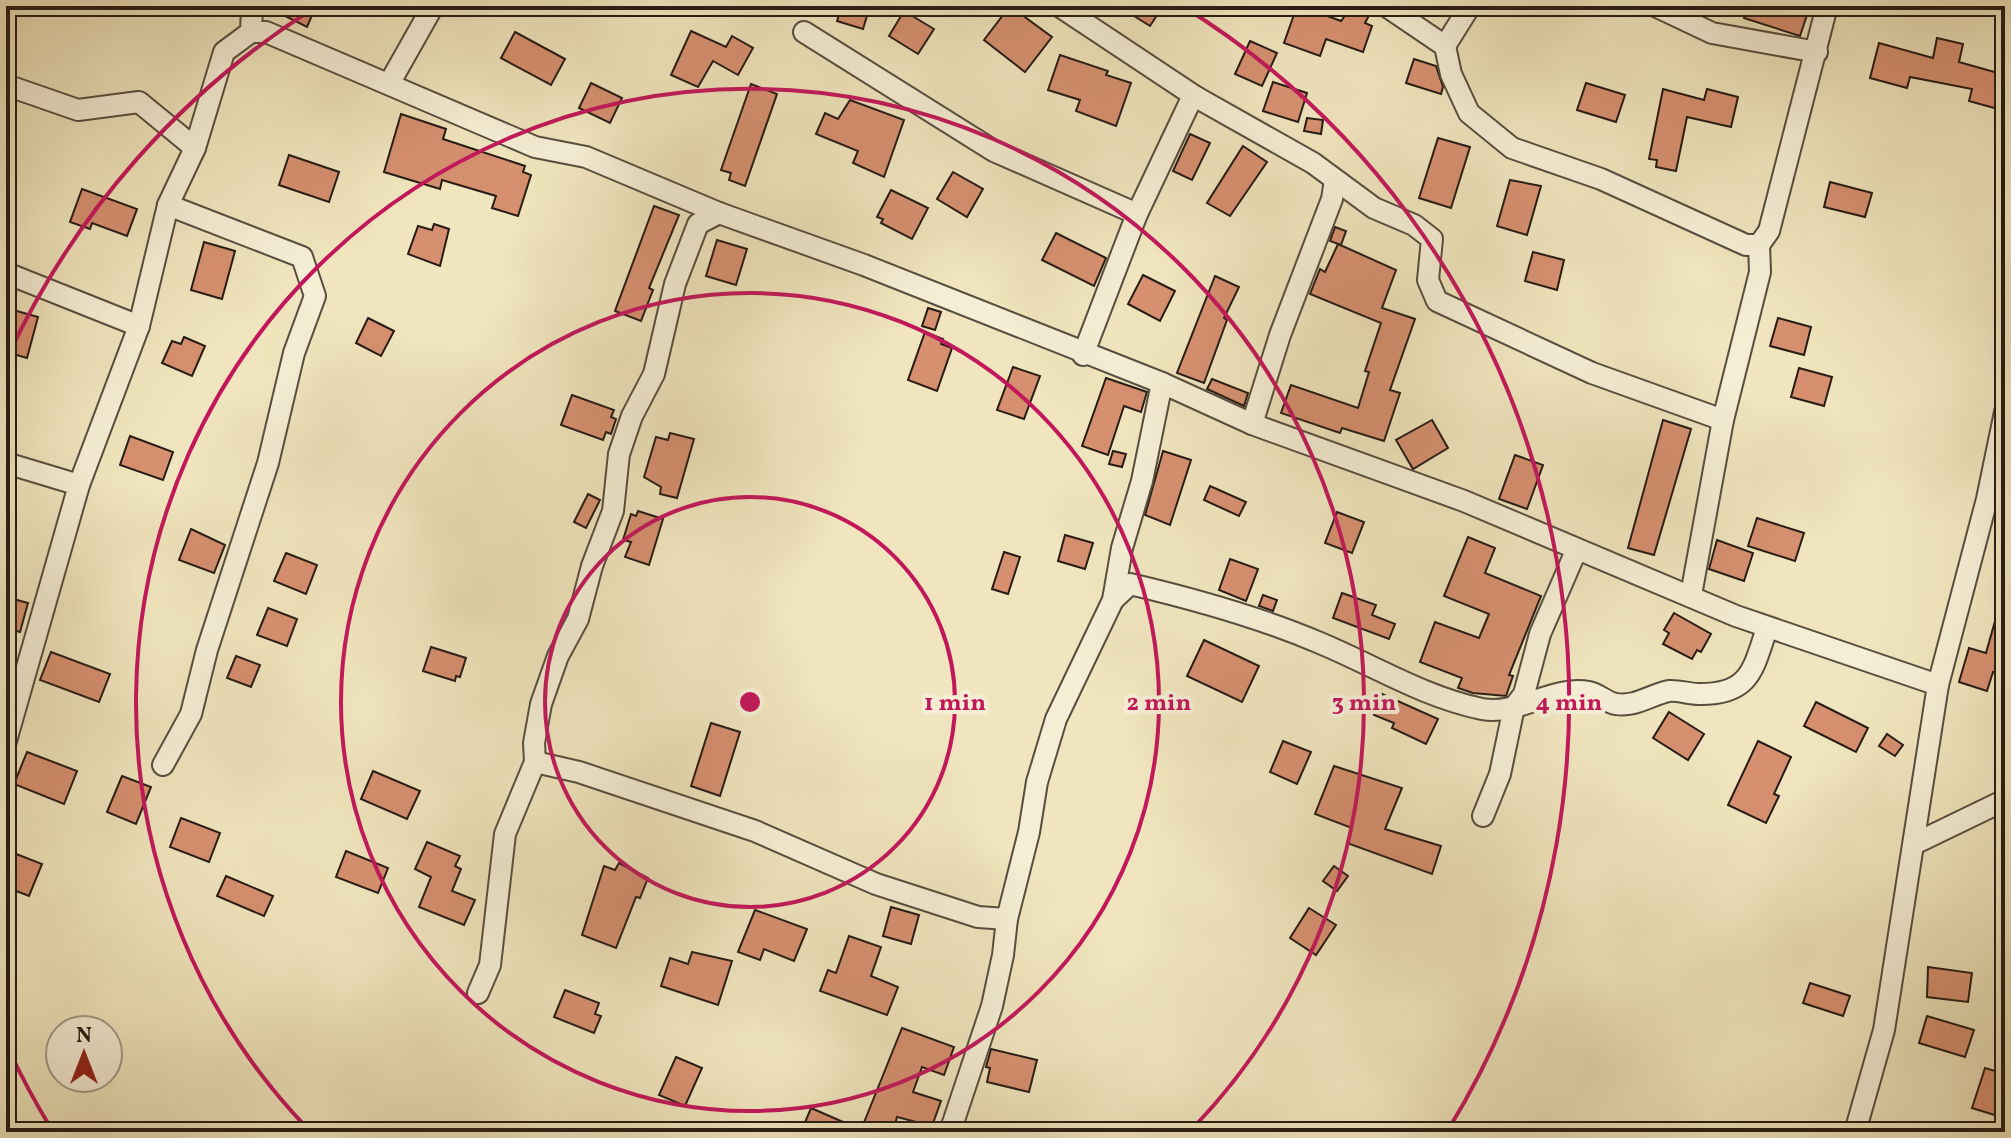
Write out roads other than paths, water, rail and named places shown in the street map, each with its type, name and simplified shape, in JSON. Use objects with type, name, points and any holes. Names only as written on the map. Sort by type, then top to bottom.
[{"type":"street","points":[[251,32],[252,6]]},
{"type":"street","points":[[389,84],[433,6]]},
{"type":"street","points":[[1059,6],[1196,97],[1313,163],[1374,208],[1414,225],[1432,239],[1428,280],[1437,301],[1592,373],[1723,420]]},
{"type":"street","points":[[1386,6],[1445,46],[1451,74],[1469,113],[1512,148],[1628,190],[1746,245],[1759,245]]},
{"type":"street","points":[[1445,46],[1470,6]]},
{"type":"street","points":[[1655,6],[1712,33],[1817,52]]},
{"type":"street","points":[[1691,595],[1723,420],[1760,272],[1759,245],[1769,231],[1827,6]]},
{"type":"street","points":[[6,741],[79,485],[139,326],[168,205],[195,148],[224,52],[251,32],[266,32],[535,147],[586,157],[719,213],[864,265],[1083,355],[1162,383],[1252,424],[1464,501],[1576,551],[1767,628],[1938,685]]},
{"type":"street","points":[[804,32],[994,151],[1137,214]]},
{"type":"street","points":[[6,85],[78,110],[139,102],[195,148]]},
{"type":"street","points":[[1083,355],[1137,214],[1190,102],[1196,97]]},
{"type":"street","points":[[1252,424],[1280,335],[1332,199],[1335,180]]},
{"type":"street","points":[[163,765],[191,714],[207,650],[268,463],[294,353],[315,296],[302,257],[168,205]]},
{"type":"street","points":[[478,993],[490,965],[505,834],[535,762],[534,743],[541,704],[558,656],[578,619],[592,566],[613,511],[619,454],[632,416],[654,374],[675,284],[698,224],[719,213]]},
{"type":"street","points":[[6,273],[139,326]]},
{"type":"street","points":[[950,1132],[992,1006],[1007,919],[1029,832],[1037,782],[1056,719],[1113,600],[1122,548],[1142,481],[1162,383]]},
{"type":"street","points":[[1855,1132],[1884,1030],[1938,685],[1987,499],[2005,412]]},
{"type":"street","points":[[6,463],[79,485]]},
{"type":"street","points":[[1483,816],[1500,774],[1514,707],[1524,694],[1540,634],[1576,551]]},
{"type":"street","points":[[1113,600],[1130,584],[1208,603],[1319,642],[1385,675],[1448,700],[1487,710],[1514,707],[1549,695],[1589,692],[1615,704],[1640,703],[1670,691],[1698,694],[1734,691],[1752,673],[1767,628]]},
{"type":"street","points":[[535,762],[579,772],[755,831],[876,884],[978,917],[1007,919]]},
{"type":"street","points":[[1914,844],[2005,800]]}]
